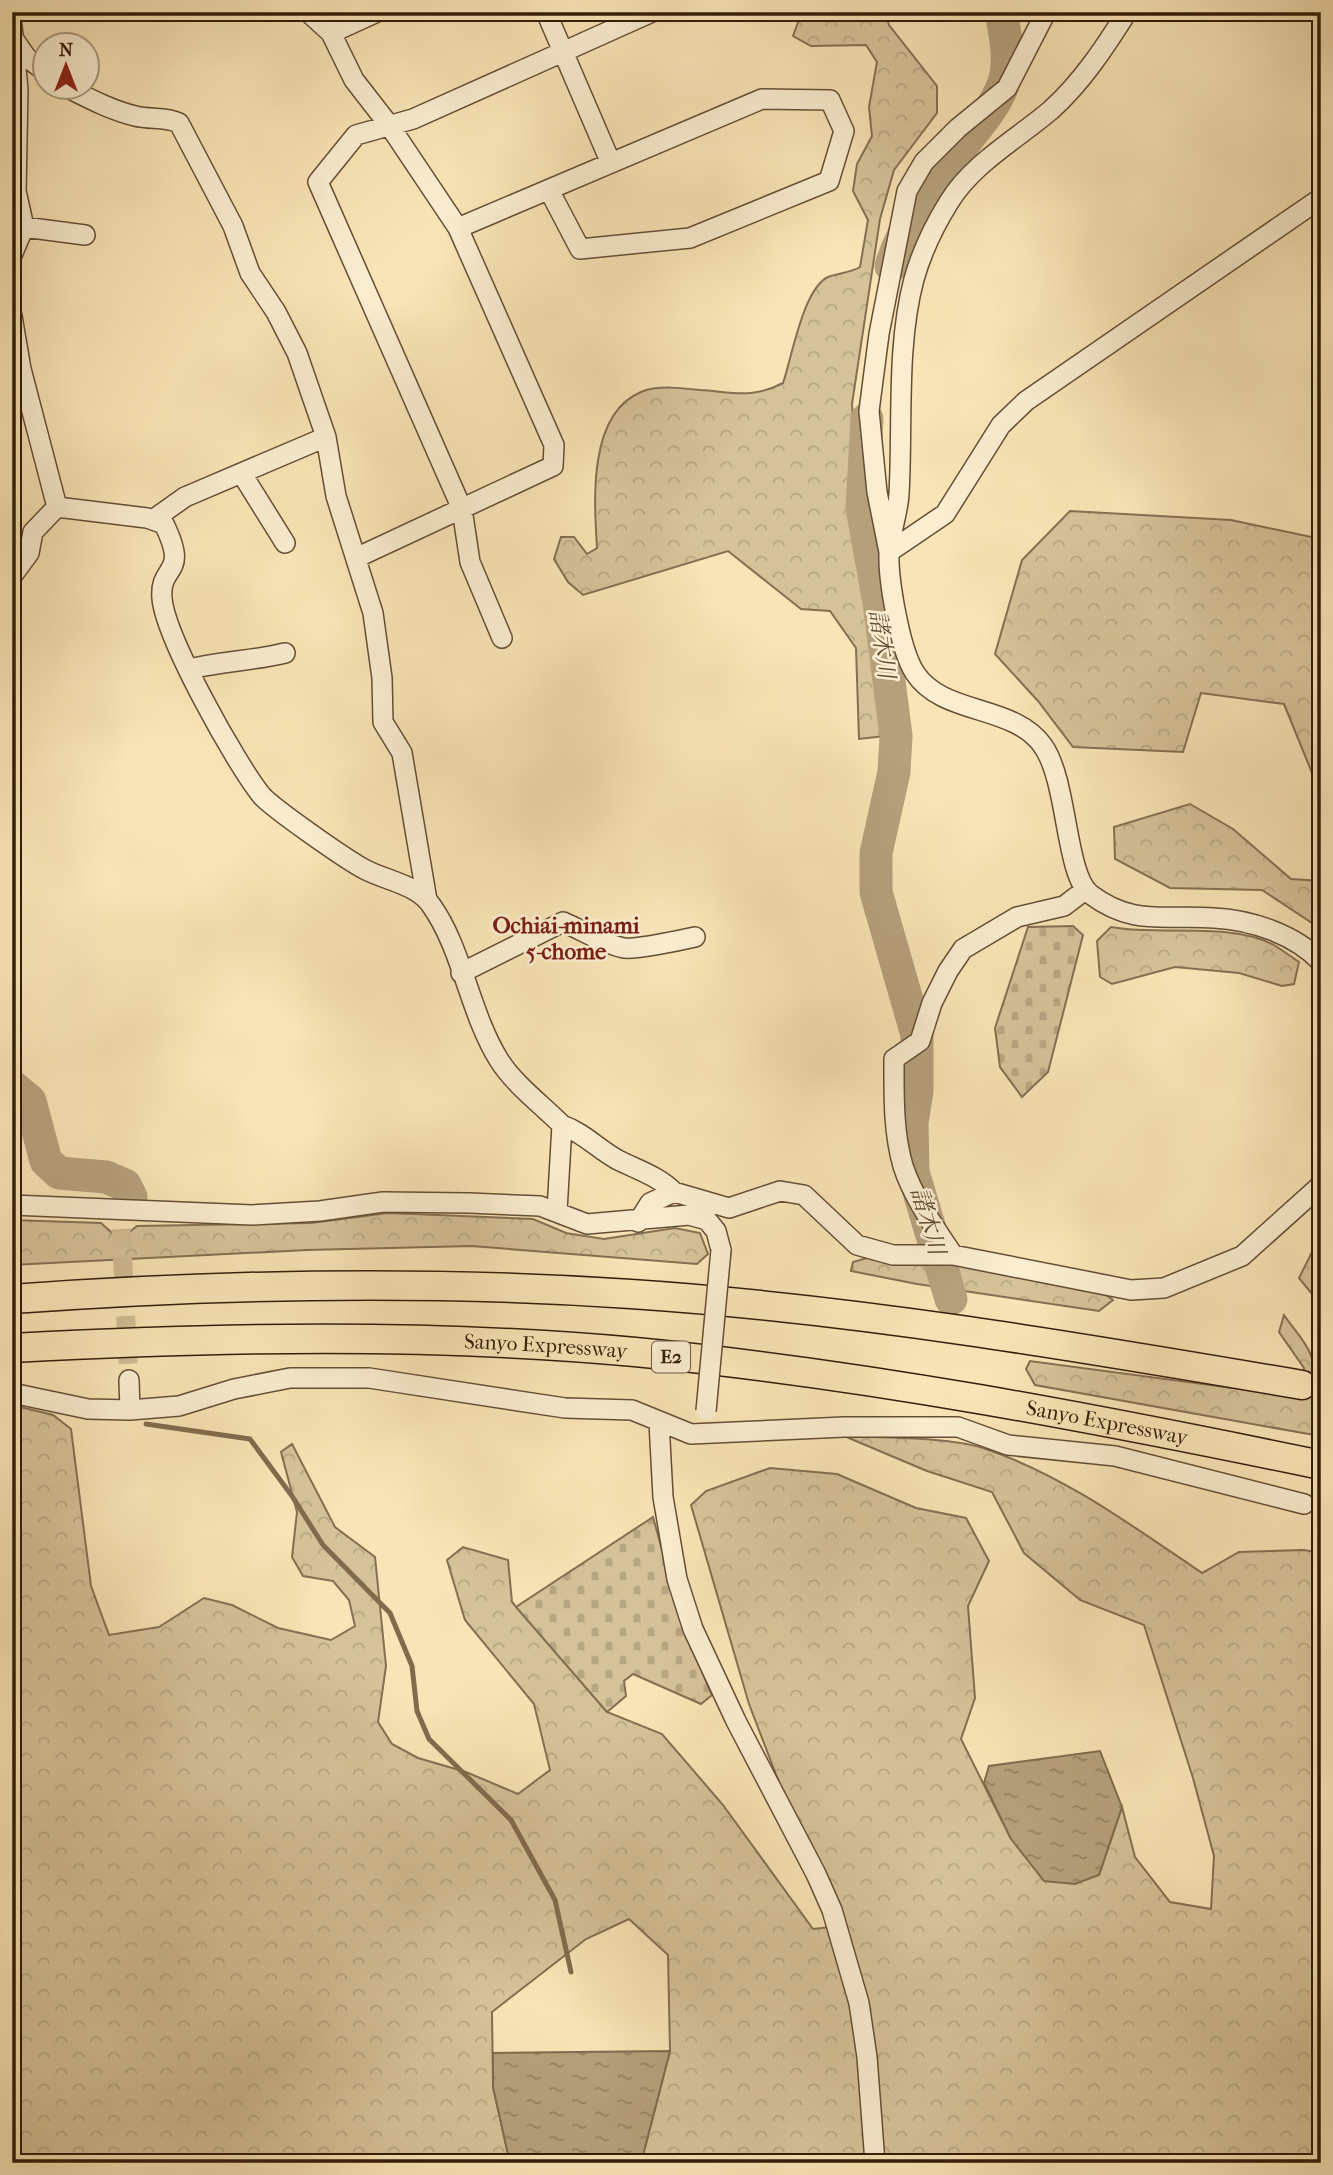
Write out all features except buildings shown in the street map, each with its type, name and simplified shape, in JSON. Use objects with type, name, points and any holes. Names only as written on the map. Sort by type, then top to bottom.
[{"type":"highway","points":[[12,1299],[149,1289],[306,1285],[466,1286],[630,1294],[790,1308],[943,1326],[1302,1385]]},
{"type":"highway","name":"Sanyo Expressway","points":[[12,1348],[149,1341],[299,1338],[476,1343],[633,1352],[955,1395],[1073,1415],[1321,1465]]},
{"type":"street","points":[[308,12],[331,33],[354,80],[389,125],[458,228],[554,445],[552,466],[358,557]]},
{"type":"street","points":[[331,33],[377,12]]},
{"type":"street","points":[[546,12],[610,161]]},
{"type":"street","points":[[502,638],[470,562],[462,509],[318,183],[356,135],[413,120],[652,12]]},
{"type":"street","points":[[1046,12],[1007,88],[958,128],[924,162],[907,191],[879,334],[869,411],[877,492],[889,552],[901,639],[915,674],[939,693],[1019,725],[1042,744],[1059,776],[1074,856],[1085,890],[1111,909],[1144,919],[1216,918],[1270,929],[1311,951],[1321,962]]},
{"type":"street","points":[[889,552],[899,498],[905,342],[914,281],[928,238],[951,198],[977,169],[1053,108],[1098,58],[1127,12]]},
{"type":"street","points":[[14,34],[26,57],[32,62]]},
{"type":"street","points":[[12,255],[24,227],[16,191],[18,90],[14,34]]},
{"type":"street","points":[[458,228],[610,161],[762,99],[830,100],[844,131],[829,181],[690,238],[580,249],[549,190]]},
{"type":"street","points":[[96,102],[138,117],[166,117],[179,123],[233,226],[250,273],[276,312],[297,353],[326,437],[336,496],[358,557],[373,612],[382,678],[383,722],[402,753],[427,900],[461,973],[485,1034],[501,1063],[562,1125],[582,1133],[615,1158],[664,1181],[674,1192],[729,1208],[780,1191],[804,1195],[857,1245],[893,1255],[953,1255],[1131,1290],[1164,1288],[1242,1256],[1321,1185]]},
{"type":"street","points":[[889,552],[945,514],[1001,425],[1026,401],[1321,198]]},
{"type":"street","points":[[24,227],[85,235]]},
{"type":"street","points":[[12,316],[21,369],[57,506]]},
{"type":"street","points":[[155,519],[185,496],[326,437]]},
{"type":"street","points":[[242,474],[285,543]]},
{"type":"street","points":[[57,506],[155,519],[164,524],[175,547],[177,563],[161,595],[167,622],[219,729],[263,797],[365,870],[402,885],[427,900]]},
{"type":"street","points":[[12,576],[29,553],[33,532],[57,506]]},
{"type":"street","points":[[190,669],[212,663],[250,662],[285,653]]},
{"type":"street","points":[[953,1255],[931,1221],[904,1167],[895,1125],[894,1059],[920,1041],[932,1003],[963,949],[1017,917],[1064,906],[1085,890]]},
{"type":"street","points":[[461,973],[563,922],[623,948],[636,949],[653,943],[695,937]]},
{"type":"street","points":[[557,1211],[562,1125]]},
{"type":"street","points":[[638,1222],[650,1203],[674,1192]]},
{"type":"street","points":[[12,1205],[252,1215],[320,1211],[383,1202],[540,1206],[587,1224],[638,1222],[688,1215],[707,1220],[716,1231],[721,1250],[706,1411],[691,1434]]},
{"type":"street","points":[[119,1209],[121,1229]]},
{"type":"street","points":[[12,1393],[88,1409],[130,1410],[179,1406],[234,1389],[290,1378],[369,1378],[565,1408],[632,1410],[691,1434],[844,1427],[958,1427],[1008,1445],[1115,1456],[1304,1504]]},
{"type":"street","points":[[129,1380],[130,1410]]},
{"type":"street","points":[[659,1422],[663,1497],[677,1579],[693,1629],[736,1721],[816,1874],[831,1910],[855,1989],[867,2057],[875,2163]]},
{"type":"green space","points":[[811,12],[885,12],[889,25],[937,86],[937,113],[894,170],[880,219],[852,404],[857,484],[854,544],[900,705],[885,736],[859,739],[856,648],[830,611],[801,609],[728,551],[583,595],[568,582],[554,559],[561,537],[574,537],[587,554],[597,548],[595,506],[598,460],[611,419],[624,403],[641,392],[655,388],[752,393],[783,383],[805,309],[819,284],[828,277],[860,267],[868,220],[853,191],[857,164],[872,136],[869,107],[877,62],[866,45],[811,46],[793,36],[800,17]]},
{"type":"green space","points":[[1070,511],[1231,520],[1321,539],[1321,795],[1284,704],[1201,693],[1183,752],[1073,747],[1038,701],[995,654],[1022,560]]},
{"type":"green space","points":[[1190,804],[1233,829],[1291,879],[1321,881],[1321,929],[1262,890],[1170,888],[1115,859],[1114,827]]},
{"type":"green space","points":[[1073,926],[1083,935],[1048,1072],[1022,1097],[1000,1067],[995,1028],[1028,927]]},
{"type":"green space","points":[[1111,927],[1215,931],[1254,937],[1272,944],[1299,962],[1294,984],[1282,986],[1239,973],[1175,967],[1112,984],[1100,977],[1097,941]]},
{"type":"green space","points":[[12,1068],[21,1081],[20,1094],[12,1096]]},
{"type":"green space","points":[[388,1213],[533,1219],[566,1233],[604,1239],[675,1228],[700,1233],[708,1254],[697,1264],[472,1246],[307,1250],[12,1265],[12,1220],[101,1223],[112,1233],[128,1233],[137,1226],[311,1223]]},
{"type":"green space","points":[[1321,1234],[1321,1305],[1299,1278]]},
{"type":"green space","points":[[867,1258],[891,1264],[951,1264],[1106,1295],[1113,1300],[1099,1311],[917,1284],[851,1271],[853,1262]]},
{"type":"green space","points":[[1284,1315],[1307,1348],[1316,1372],[1320,1406],[1314,1435],[1035,1385],[1026,1369],[1030,1361],[1300,1397],[1304,1368],[1279,1332]]},
{"type":"green space","points":[[12,1405],[53,1415],[71,1429],[91,1586],[109,1635],[159,1627],[204,1598],[232,1605],[278,1628],[331,1640],[355,1626],[349,1600],[333,1581],[303,1576],[292,1557],[297,1512],[281,1452],[292,1444],[335,1527],[375,1557],[386,1666],[378,1722],[392,1744],[418,1758],[466,1772],[518,1794],[550,1770],[534,1704],[465,1620],[447,1560],[463,1547],[508,1560],[512,1602],[607,1712],[662,1734],[723,1805],[813,1929],[841,1926],[780,1785],[749,1704],[691,1505],[706,1491],[770,1468],[837,1474],[916,1508],[966,1518],[989,1561],[968,1606],[975,1698],[961,1739],[1011,1839],[1099,1875],[1122,1807],[1135,1857],[1170,1902],[1211,1909],[1214,1856],[1193,1778],[1144,1625],[1080,1600],[1024,1553],[992,1492],[927,1471],[844,1436],[969,1444],[1012,1459],[1097,1503],[1202,1573],[1239,1552],[1304,1550],[1321,1553],[1321,2163],[641,2163],[670,2051],[668,1955],[629,1919],[586,1939],[492,2012],[493,2087],[510,2163],[12,2163]]},
{"type":"green space","points":[[653,1517],[683,1627],[712,1695],[701,1704],[633,1674],[624,1681],[626,1696],[607,1712],[516,1607]]},
{"type":"water","points":[[1100,1751],[1122,1807],[1099,1875],[1075,1884],[1044,1881],[1011,1839],[984,1783],[989,1766]]},
{"type":"water","points":[[670,2051],[641,2163],[510,2163],[493,2087],[493,2053]]},
{"type":"waterway","name":"諸木川","points":[[891,266],[905,232],[923,200],[988,113],[1001,90],[1006,74],[1007,56],[1001,12]]},
{"type":"waterway","name":"諸木川","points":[[867,419],[862,508],[879,602],[896,736],[894,772],[876,853],[876,892],[917,1035],[917,1091],[912,1122],[913,1172],[951,1299]]},
{"type":"waterway","points":[[12,1086],[30,1101],[46,1161],[59,1173],[106,1177],[125,1185],[131,1197]]},
{"type":"waterway","points":[[146,1424],[250,1439],[292,1496],[323,1545],[390,1613],[412,1666],[417,1711],[429,1739],[511,1820],[555,1900],[571,1972]]},
{"type":"tunnel","points":[[121,1229],[129,1380]]},
{"type":"tunnel","points":[[1302,1385],[1321,1390]]},
{"type":"district","name":"Ochiai-minami 5-chome","points":[[566,938]]}]
